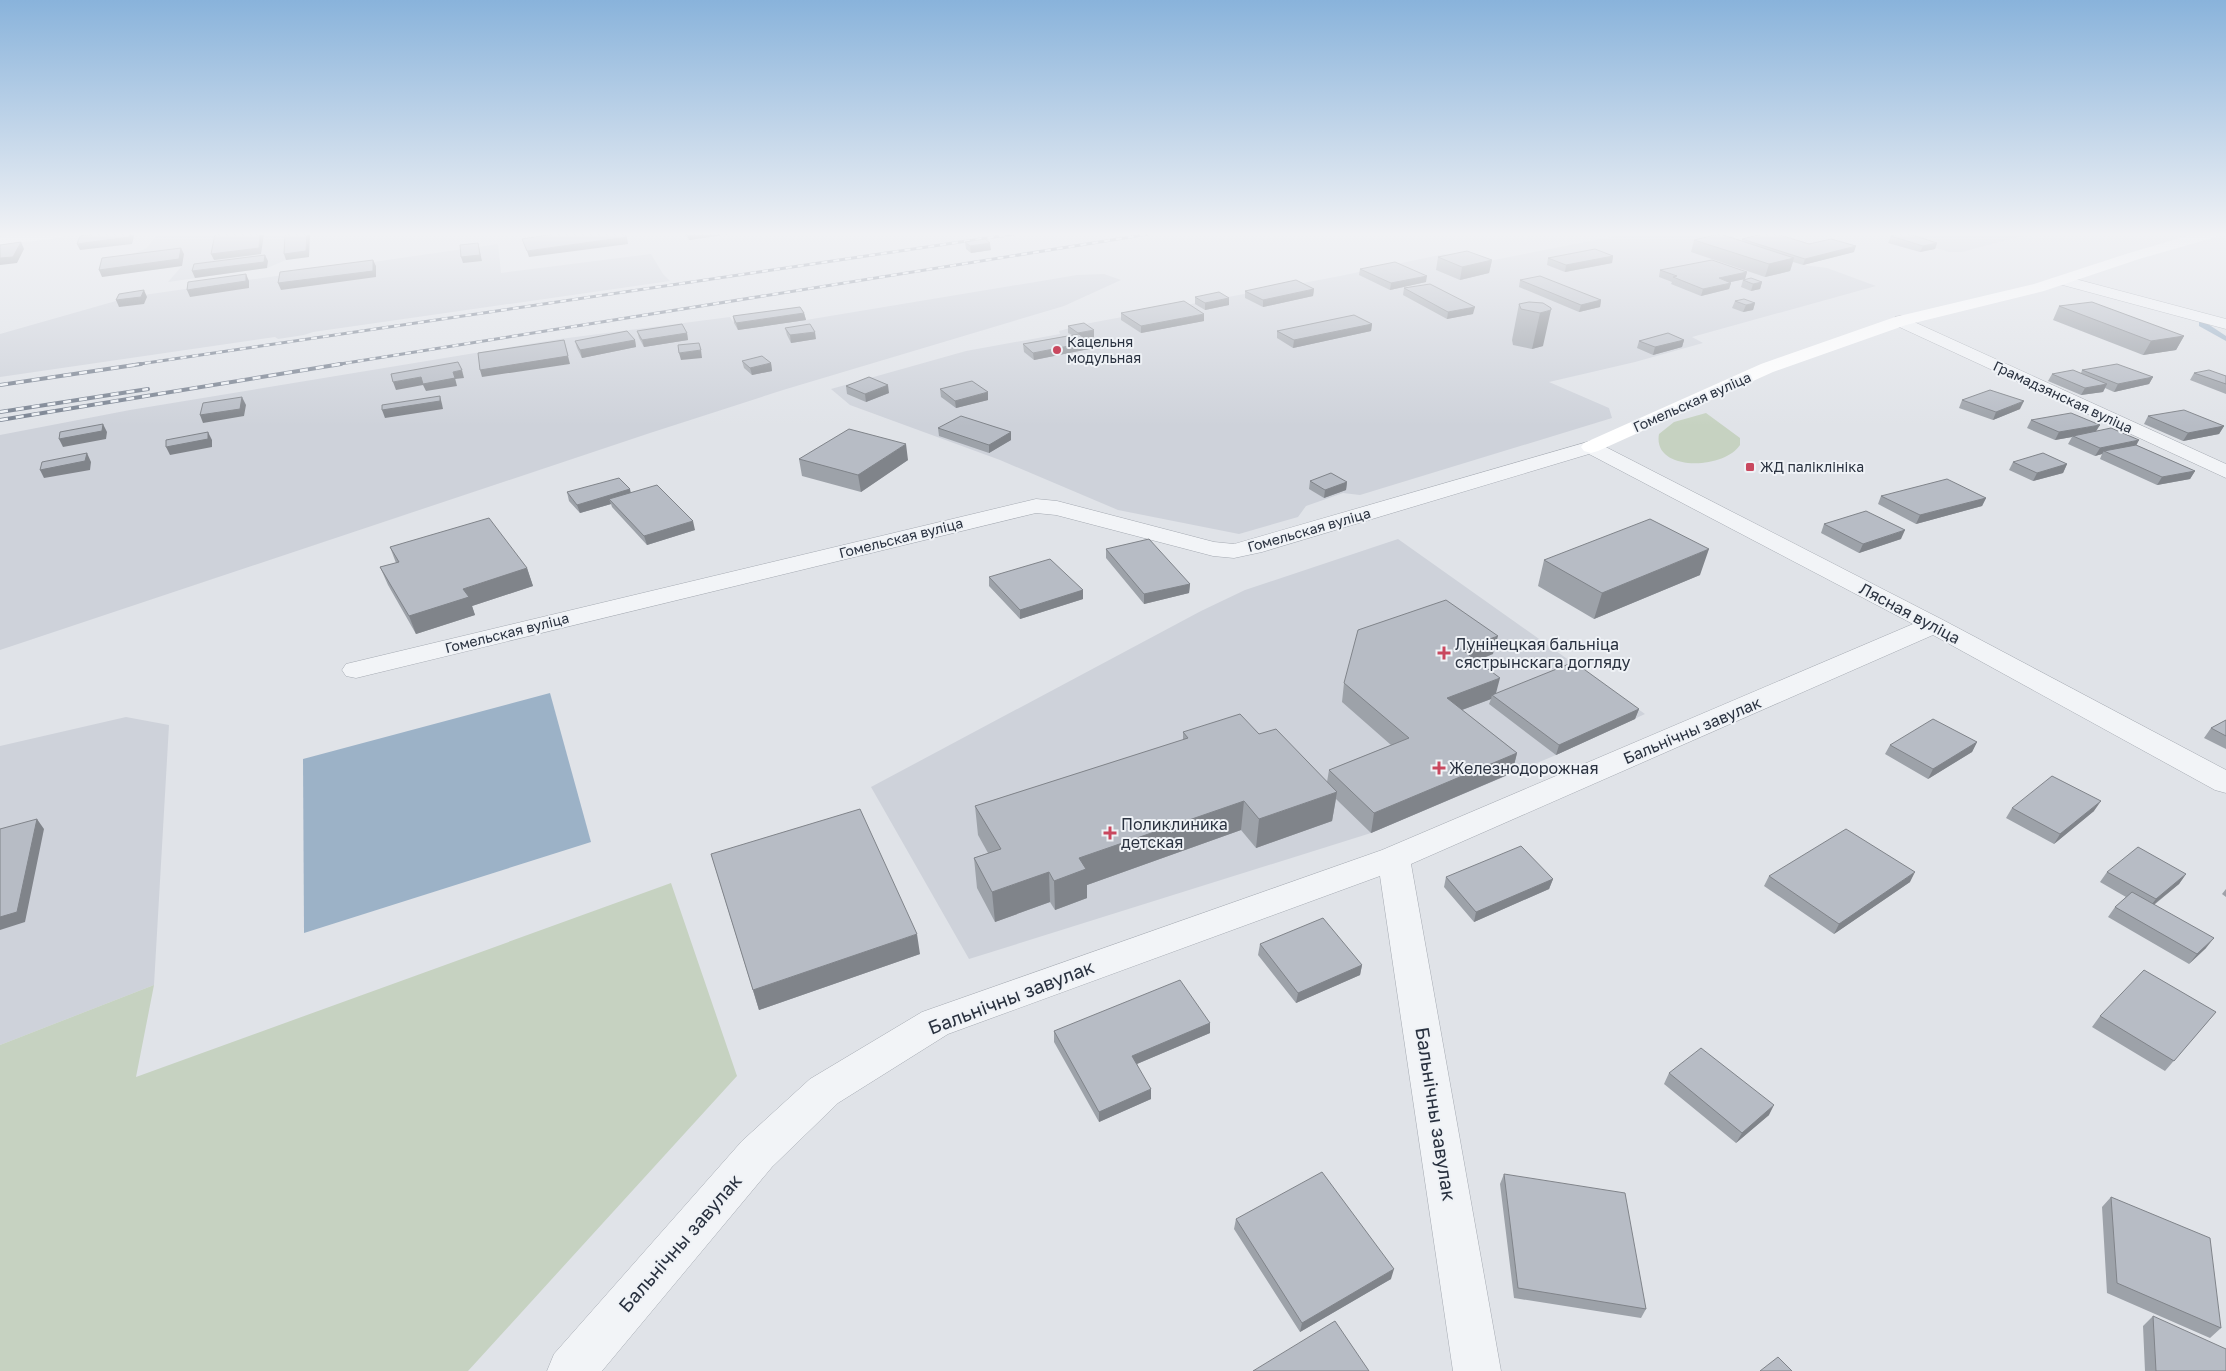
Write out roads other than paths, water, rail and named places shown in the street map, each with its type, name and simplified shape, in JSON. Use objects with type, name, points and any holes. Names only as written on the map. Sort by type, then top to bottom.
[{"type":"street","name":"Гомельская вуліца","points":[[356,670],[1036,506],[1057,508],[1213,549],[1234,550],[1254,547],[1591,447],[1767,368],[1901,321],[1995,298]]},
{"type":"street","points":[[2128,298],[2226,324]]},
{"type":"street","name":"Грамадзянская вуліца","points":[[1901,321],[2226,472]]},
{"type":"street","name":"Лясная вуліца","points":[[1591,447],[1934,625],[2226,783]]},
{"type":"street","name":"Бальнічны завулак","points":[[571,1371],[757,1154],[824,1091],[935,1023],[1394,858],[1934,625]]},
{"type":"street","name":"Бальнічны завулак","points":[[1394,858],[1477,1371]]},
{"type":"water","points":[[550,693],[591,842],[304,933],[303,759]]},
{"type":"waterway","points":[[2202,324],[2226,339]]},
{"type":"railway","points":[[133,365],[584,298]]},
{"type":"railway","points":[[334,365],[751,298]]},
{"type":"railway","points":[[0,385],[141,364]]},
{"type":"railway","points":[[0,420],[341,364]]},
{"type":"railway","points":[[0,412],[148,389]]},
{"type":"place","name":"Кацельня модульная","points":[[1057,350]]},
{"type":"place","name":"ЖД паліклініка","points":[[1750,467]]},
{"type":"place","name":"Лунінецкая бальніца сястрынскага догляду","points":[[1444,653]]},
{"type":"place","name":"Железнодорожная","points":[[1439,768]]},
{"type":"place","name":"Поликлиника детская","points":[[1110,833]]}]
